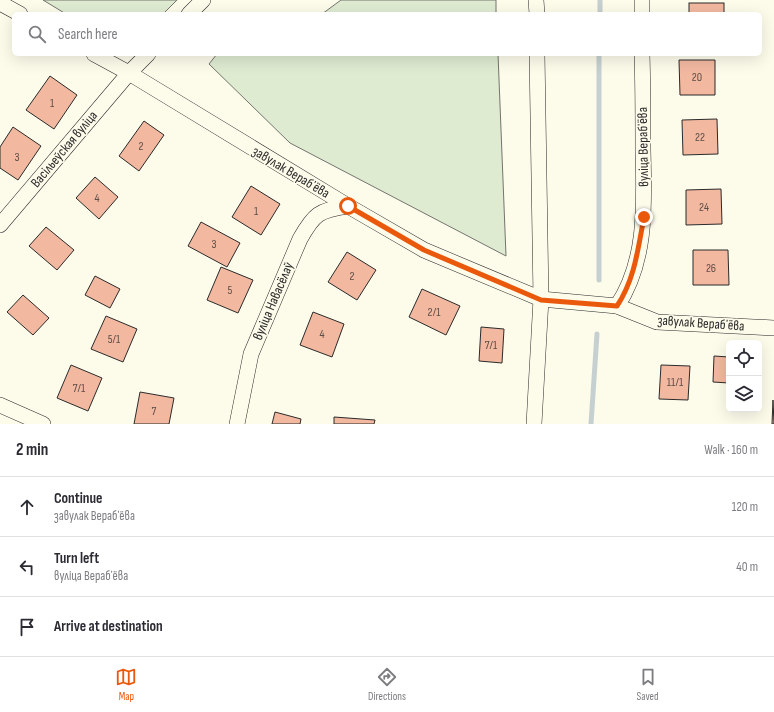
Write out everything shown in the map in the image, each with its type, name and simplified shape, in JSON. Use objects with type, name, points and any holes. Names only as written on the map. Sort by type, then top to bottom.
[{"type":"street","points":[[191,12],[203,0]]},
{"type":"street","points":[[536,0],[537,12]]},
{"type":"street","points":[[642,0],[642,12]]},
{"type":"street","points":[[0,4],[16,12]]},
{"type":"street","name":"завулак Верабʼёва","points":[[98,56],[129,73],[348,206],[424,250],[541,300],[617,306],[657,322],[774,328]]},
{"type":"street","name":"Васільеўская вуліца","points":[[0,225],[129,73],[146,56]]},
{"type":"street","points":[[534,424],[541,300],[537,56]]},
{"type":"street","name":"вуліца Верабʼёва","points":[[617,306],[627,291],[634,273],[644,217],[642,56]]},
{"type":"street","name":"вуліца Навасёлаў","points":[[237,424],[251,354],[300,239],[310,221],[323,211],[348,206]]},
{"type":"street","points":[[0,405],[43,424]]},
{"type":"green space","points":[[43,0],[177,0],[165,12],[63,12]]},
{"type":"green space","points":[[341,0],[496,0],[496,12],[325,12]]},
{"type":"green space","points":[[215,56],[498,56],[506,256],[290,143],[209,64]]},
{"type":"building","points":[[689,3],[724,3],[724,12],[689,12]]},
{"type":"building","points":[[679,60],[715,60],[715,95],[680,95]]},
{"type":"building","points":[[50,76],[77,95],[54,129],[26,110]]},
{"type":"building","points":[[717,119],[718,154],[683,155],[682,120]]},
{"type":"building","points":[[144,121],[164,135],[139,171],[119,156]]},
{"type":"building","points":[[13,127],[41,146],[18,180],[0,168],[0,147]]},
{"type":"building","points":[[95,177],[118,197],[99,219],[76,198]]},
{"type":"building","points":[[251,186],[280,204],[261,235],[232,217]]},
{"type":"building","points":[[721,189],[722,224],[686,225],[686,190]]},
{"type":"building","points":[[201,222],[240,243],[227,267],[188,246]]},
{"type":"building","points":[[46,227],[74,250],[57,270],[29,246]]},
{"type":"building","points":[[693,250],[728,250],[729,285],[693,285]]},
{"type":"building","points":[[347,252],[376,270],[357,300],[328,282]]},
{"type":"building","points":[[221,267],[253,280],[238,313],[207,300]]},
{"type":"building","points":[[95,276],[120,289],[110,308],[85,295]]},
{"type":"building","points":[[422,289],[460,306],[446,335],[409,317]]},
{"type":"building","points":[[23,295],[49,318],[33,335],[7,312]]},
{"type":"building","points":[[313,312],[344,324],[332,357],[300,345]]},
{"type":"building","points":[[106,316],[137,329],[123,362],[91,349]]},
{"type":"building","points":[[481,327],[504,329],[502,363],[479,361]]},
{"type":"building","points":[[714,356],[726,357],[726,383],[713,382]]},
{"type":"building","points":[[71,365],[102,378],[88,411],[57,398]]},
{"type":"building","points":[[661,365],[690,366],[688,400],[659,399]]},
{"type":"building","points":[[140,392],[174,398],[169,424],[134,424]]},
{"type":"building","points":[[773,400],[774,424],[772,424]]},
{"type":"building","points":[[275,412],[301,419],[300,424],[272,424]]},
{"type":"building","points":[[334,417],[375,420],[374,424],[334,424]]},
{"type":"waterway","points":[[600,0],[600,12]]},
{"type":"waterway","points":[[599,56],[599,280]]},
{"type":"waterway","points":[[591,424],[597,334]]},
{"type":"route","points":[[348,206],[424,250],[541,300],[617,306],[627,291],[634,273],[644,217]]}]
